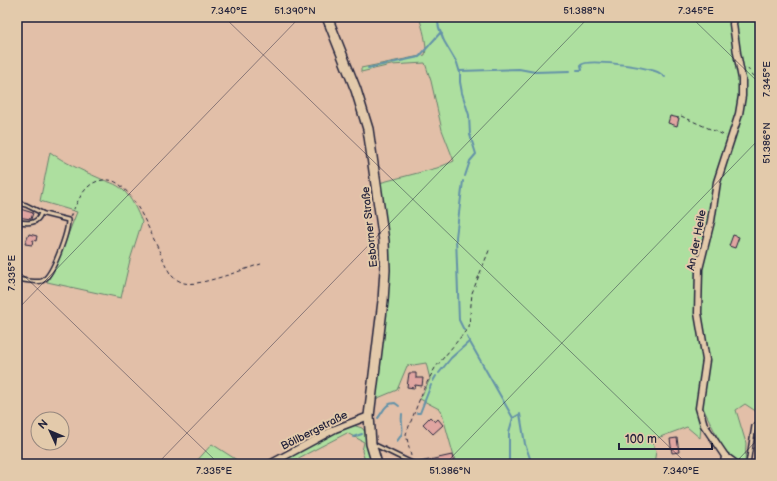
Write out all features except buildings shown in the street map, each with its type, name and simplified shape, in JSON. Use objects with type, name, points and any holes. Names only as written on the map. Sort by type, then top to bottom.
[{"type":"main road","name":"Esborner Straße","points":[[328,17],[356,90],[368,129],[384,241],[385,270],[383,301],[369,416],[371,444],[377,464]]},
{"type":"street","name":"An der Heile","points":[[734,17],[733,24],[742,79],[742,96],[739,114],[717,182],[711,221],[699,269],[698,313],[706,360],[699,408],[704,425],[725,456],[736,464]]},
{"type":"street","name":"Böllbergstraße","points":[[270,464],[335,429],[369,416]]},
{"type":"street","points":[[724,464],[725,456]]},
{"type":"lane","points":[[17,203],[26,205],[41,213],[68,220],[66,238],[48,276],[40,281],[17,279]]},
{"type":"lane","points":[[17,222],[33,223],[38,220],[41,213]]},
{"type":"lane","points":[[748,464],[754,426],[757,426],[760,429]]},
{"type":"lane","points":[[371,444],[412,462]]},
{"type":"path","points":[[745,66],[760,83]]},
{"type":"path","points":[[681,116],[731,138]]},
{"type":"path","points":[[68,220],[84,191],[93,183],[102,179],[114,181],[124,188],[134,200],[174,278],[185,283],[201,282],[261,264]]},
{"type":"path","points":[[412,462],[406,434],[424,388],[435,368],[469,327],[472,293],[490,248]]},
{"type":"green space","points":[[419,17],[760,17],[760,414],[745,404],[736,410],[746,443],[745,464],[738,464],[726,454],[702,406],[704,362],[696,408],[701,426],[700,438],[687,427],[652,440],[656,451],[654,464],[456,464],[441,410],[420,399],[430,379],[426,363],[407,366],[397,390],[373,400],[384,315],[379,183],[437,168],[454,161],[442,130],[431,81],[425,63],[391,65],[361,72],[361,68],[425,55],[425,41]]},
{"type":"green space","points":[[50,152],[61,160],[117,186],[126,193],[136,209],[142,222],[130,260],[121,298],[47,282],[53,272],[77,212],[40,201]]},
{"type":"green space","points":[[353,425],[362,428],[366,433],[373,464],[366,464],[362,451],[364,442],[347,433],[287,464],[277,464],[344,428]]},
{"type":"green space","points":[[212,444],[243,464],[194,464]]},
{"type":"waterway","points":[[437,17],[444,41],[457,63],[460,73],[462,93],[469,115],[470,135],[476,154],[470,161],[465,176]]},
{"type":"waterway","points":[[368,68],[419,57],[440,33],[442,34]]},
{"type":"waterway","points":[[577,70],[582,70],[581,65],[594,62],[628,65],[649,69],[658,72],[665,77]]},
{"type":"waterway","points":[[460,71],[519,69],[535,72],[570,71]]},
{"type":"waterway","points":[[463,181],[456,237],[459,320],[464,330]]},
{"type":"waterway","points":[[467,337],[513,418],[509,432],[509,464]]},
{"type":"waterway","points":[[439,373],[451,358],[470,341]]},
{"type":"waterway","points":[[433,381],[436,376]]},
{"type":"waterway","points":[[417,413],[420,413],[431,385]]},
{"type":"waterway","points":[[378,418],[389,404],[395,403],[399,406]]},
{"type":"waterway","points":[[397,441],[402,434],[402,414]]},
{"type":"waterway","points":[[513,418],[520,414],[525,444],[532,464]]},
{"type":"waterway","points":[[353,437],[362,434]]}]
